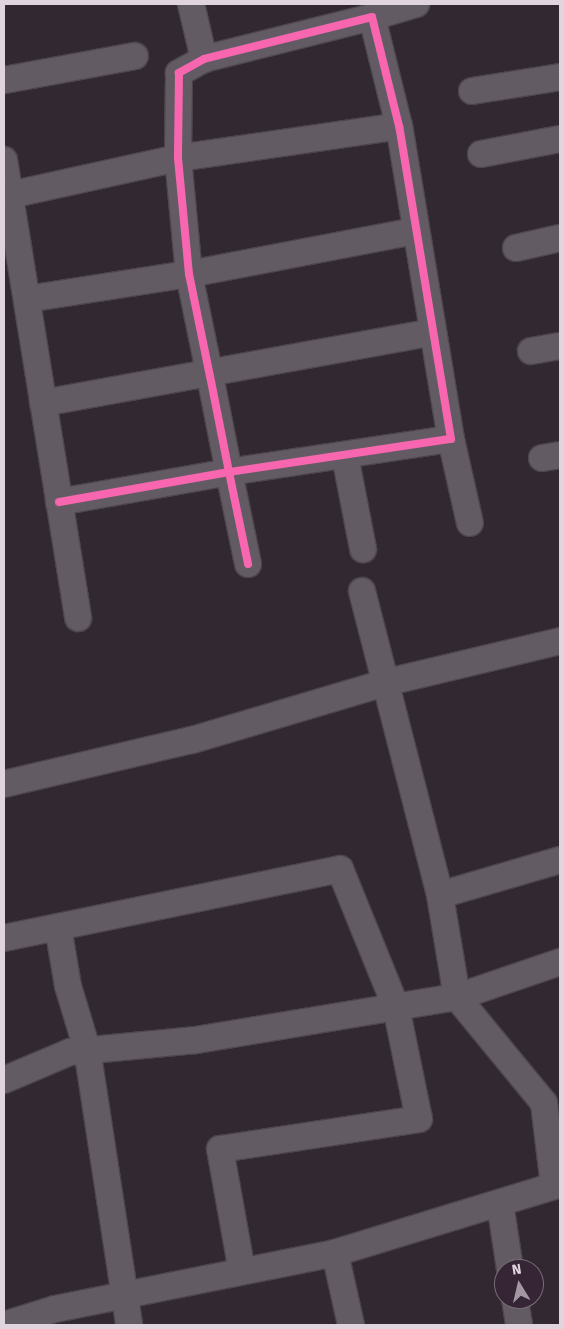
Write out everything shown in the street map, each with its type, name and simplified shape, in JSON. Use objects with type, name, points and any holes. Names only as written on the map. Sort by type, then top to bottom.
[{"type":"street","points":[[191,4],[204,59]]},
{"type":"street","points":[[248,564],[189,274],[178,158],[179,73],[204,59],[421,5]]},
{"type":"street","points":[[372,18],[399,126],[414,231],[434,332],[452,439],[470,523]]},
{"type":"street","points":[[4,80],[135,56]]},
{"type":"street","points":[[472,91],[560,77]]},
{"type":"street","points":[[10,195],[178,158],[399,126]]},
{"type":"street","points":[[481,154],[560,139]]},
{"type":"street","points":[[4,160],[78,618]]},
{"type":"street","points":[[26,298],[189,274],[414,231]]},
{"type":"street","points":[[516,248],[560,238]]},
{"type":"street","points":[[44,403],[210,376],[434,332]]},
{"type":"street","points":[[531,351],[560,346]]},
{"type":"street","points":[[59,502],[229,472],[452,439]]},
{"type":"street","points":[[346,456],[362,549]]},
{"type":"street","points":[[4,1325],[125,1294],[334,1253],[554,1186],[544,1102],[457,997],[440,895],[384,683],[362,591]]},
{"type":"street","points":[[4,784],[192,740],[384,683],[560,640]]},
{"type":"street","points":[[440,895],[560,860]]},
{"type":"street","points":[[4,938],[340,869],[396,1007],[419,1119],[220,1149],[240,1260]]},
{"type":"street","points":[[58,927],[68,986],[87,1049],[129,1325]]},
{"type":"street","points":[[4,1080],[70,1052],[196,1040],[457,997],[560,962]]},
{"type":"street","points":[[500,1203],[508,1259]]},
{"type":"street","points":[[334,1253],[351,1325]]},
{"type":"street","points":[[517,1309],[519,1325]]},
{"type":"cycle path","points":[[59,502],[229,472],[451,439],[399,126],[372,17],[204,59],[179,73],[178,158],[189,274],[229,472],[248,564]]}]
